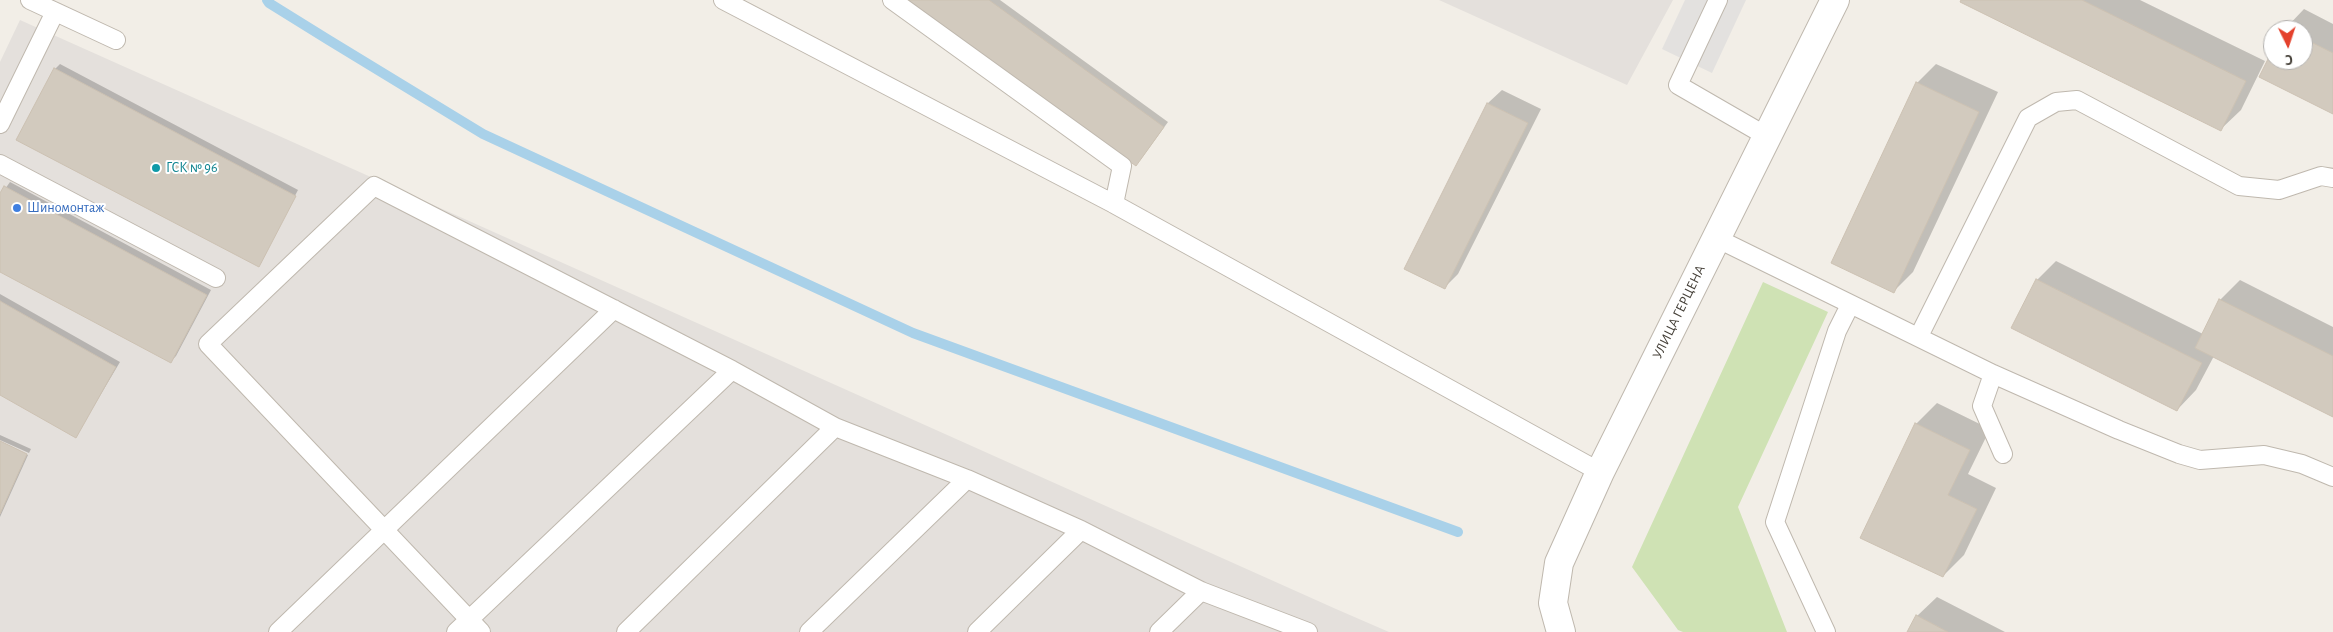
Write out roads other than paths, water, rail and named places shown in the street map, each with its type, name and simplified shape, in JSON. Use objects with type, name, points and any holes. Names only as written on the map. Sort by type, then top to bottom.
[{"type":"street","name":"УЛИЦА ГЕРЦЕНА","points":[[1561,632],[1553,603],[1559,563],[1600,472],[1835,0]]},
{"type":"lane","points":[[30,0],[116,40]]},
{"type":"lane","points":[[723,0],[1114,204],[1600,472]]},
{"type":"lane","points":[[892,0],[1122,166],[1114,204]]},
{"type":"lane","points":[[1718,0],[1678,85],[1768,137]]},
{"type":"lane","points":[[0,124],[56,12]]},
{"type":"lane","points":[[1919,336],[2028,118],[2056,102],[2077,100],[2239,186],[2279,190],[2321,176],[2333,178]]},
{"type":"lane","points":[[0,164],[216,278]]},
{"type":"lane","points":[[475,626],[208,344],[374,186],[732,370],[835,427],[967,479],[1081,530],[1201,591],[1308,632]]},
{"type":"lane","points":[[1716,238],[1993,374],[2119,430],[2200,460],[2264,455],[2302,464],[2333,477]]},
{"type":"lane","points":[[1826,632],[1775,522],[1837,331],[1850,305]]},
{"type":"lane","points":[[278,632],[614,309]]},
{"type":"lane","points":[[456,632],[475,626],[732,370]]},
{"type":"lane","points":[[1993,374],[1982,406],[2002,454]]},
{"type":"lane","points":[[626,632],[835,427]]},
{"type":"lane","points":[[809,632],[967,479]]},
{"type":"lane","points":[[978,632],[1081,530]]},
{"type":"lane","points":[[1159,632],[1201,591]]},
{"type":"waterway","points":[[267,0],[327,39],[483,134],[913,333],[1458,532]]},
{"type":"place","name":"ГСК № 96","points":[[156,168]]},
{"type":"place","name":"Шиномонтаж","points":[[17,208]]}]
